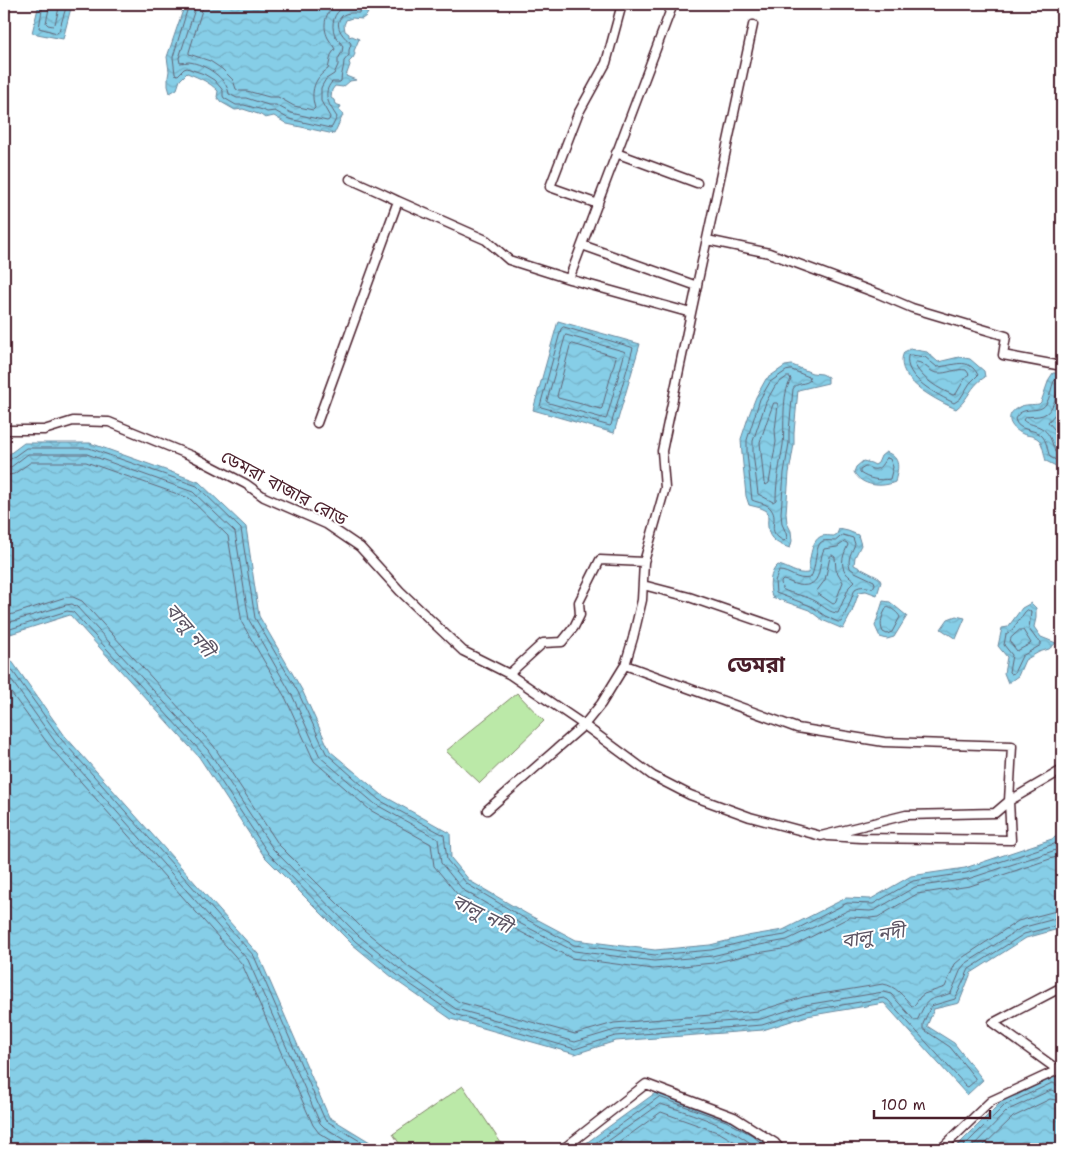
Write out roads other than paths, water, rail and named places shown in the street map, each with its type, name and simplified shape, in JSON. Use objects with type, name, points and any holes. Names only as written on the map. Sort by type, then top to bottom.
[{"type":"street","points":[[598,204],[550,187],[578,114],[606,63],[622,4]]},
{"type":"street","points":[[569,279],[673,4]]},
{"type":"street","points":[[487,810],[584,725],[601,704],[625,665],[642,600],[644,562],[664,488],[662,451],[753,25]]},
{"type":"street","points":[[616,153],[697,183]]},
{"type":"street","points":[[350,180],[486,240],[509,260],[691,313]]},
{"type":"street","points":[[317,423],[398,202]]},
{"type":"street","points":[[707,240],[769,253],[912,308],[1006,336],[1003,355],[1062,366]]},
{"type":"street","points":[[582,245],[697,286]]},
{"type":"street","name":"ডেমরা বাজার রোড","points":[[4,430],[44,430],[72,421],[109,422],[192,456],[246,484],[264,497],[326,524],[360,547],[400,592],[464,651],[509,674],[584,725],[653,776],[690,795],[750,818],[820,836],[1011,840],[1009,801]]},
{"type":"street","points":[[509,674],[543,643],[562,642],[574,627],[580,615],[579,602],[600,560],[644,562]]},
{"type":"street","points":[[642,585],[689,597],[776,627]]},
{"type":"street","points":[[625,665],[797,728],[884,742],[1012,746],[1009,801]]},
{"type":"street","points":[[820,836],[906,815],[995,813],[1009,801],[1062,770]]},
{"type":"street","points":[[1060,1070],[993,1024],[1062,987]]},
{"type":"street","points":[[941,1149],[991,1101],[1060,1070]]},
{"type":"street","points":[[563,1149],[646,1084],[734,1117],[775,1143],[780,1149]]},
{"type":"water","points":[[39,4],[72,4],[63,39],[32,33]]},
{"type":"water","points":[[185,4],[367,4],[370,6],[364,8],[368,13],[362,19],[352,18],[346,20],[344,25],[349,37],[352,36],[359,39],[354,51],[355,54],[349,62],[350,65],[346,76],[356,80],[350,81],[343,87],[335,86],[332,90],[331,98],[335,104],[341,106],[339,110],[343,115],[334,134],[287,124],[274,116],[265,118],[243,109],[235,110],[221,102],[217,97],[218,91],[211,85],[187,73],[180,80],[177,89],[170,93],[167,57]]},
{"type":"water","points":[[558,321],[640,344],[614,433],[533,410]]},
{"type":"water","points":[[910,349],[927,352],[938,362],[959,357],[970,359],[984,371],[985,377],[976,384],[956,409],[922,390],[907,376],[903,368],[902,359],[904,352]]},
{"type":"water","points":[[792,365],[828,377],[828,383],[798,390],[786,513],[787,523],[791,531],[792,541],[790,548],[772,539],[769,532],[767,511],[749,505],[746,496],[741,439],[756,397],[766,379],[785,366]]},
{"type":"water","points":[[1053,373],[1062,373],[1062,469],[1046,461],[1038,439],[1018,431],[1010,421],[1014,410],[1041,402]]},
{"type":"water","name":"বালু নদী","points":[[24,443],[90,443],[199,482],[246,527],[259,616],[302,690],[330,751],[382,795],[450,833],[451,858],[470,881],[576,940],[655,950],[710,945],[783,930],[846,898],[871,899],[911,876],[965,868],[1052,839],[1062,833],[1062,928],[1026,938],[971,973],[959,1003],[934,1009],[927,1026],[954,1043],[983,1080],[967,1095],[884,1003],[807,1016],[763,1030],[616,1041],[575,1054],[451,1019],[398,982],[352,944],[264,856],[199,757],[70,615],[4,636],[4,458]]},
{"type":"water","points":[[886,452],[895,457],[898,464],[895,482],[878,485],[867,483],[857,477],[854,472],[856,467],[863,461],[875,465]]},
{"type":"water","points":[[839,529],[858,535],[861,545],[855,557],[854,565],[879,578],[881,582],[877,595],[866,591],[859,592],[852,612],[843,629],[822,620],[809,610],[772,597],[770,589],[771,576],[778,565],[796,572],[808,573],[811,552],[815,542],[822,536],[834,536]]},
{"type":"water","points":[[883,601],[890,602],[907,616],[894,637],[887,639],[880,637],[875,626]]},
{"type":"water","points":[[1031,603],[1036,608],[1034,627],[1041,637],[1056,643],[1049,649],[1025,660],[1018,676],[1008,683],[1004,673],[1007,657],[998,646],[1002,628],[1008,627],[1022,608]]},
{"type":"water","points":[[956,616],[965,618],[956,639],[941,629],[948,619]]},
{"type":"water","points":[[4,650],[65,736],[258,954],[329,1117],[370,1142],[372,1149],[6,1149],[4,1147]]},
{"type":"water","points":[[1056,1076],[1062,1085],[1062,1149],[954,1149],[1002,1101]]},
{"type":"water","points":[[658,1091],[728,1116],[754,1131],[776,1149],[578,1149]]},
{"type":"district","name":"ডেমরা","points":[[756,664]]}]
